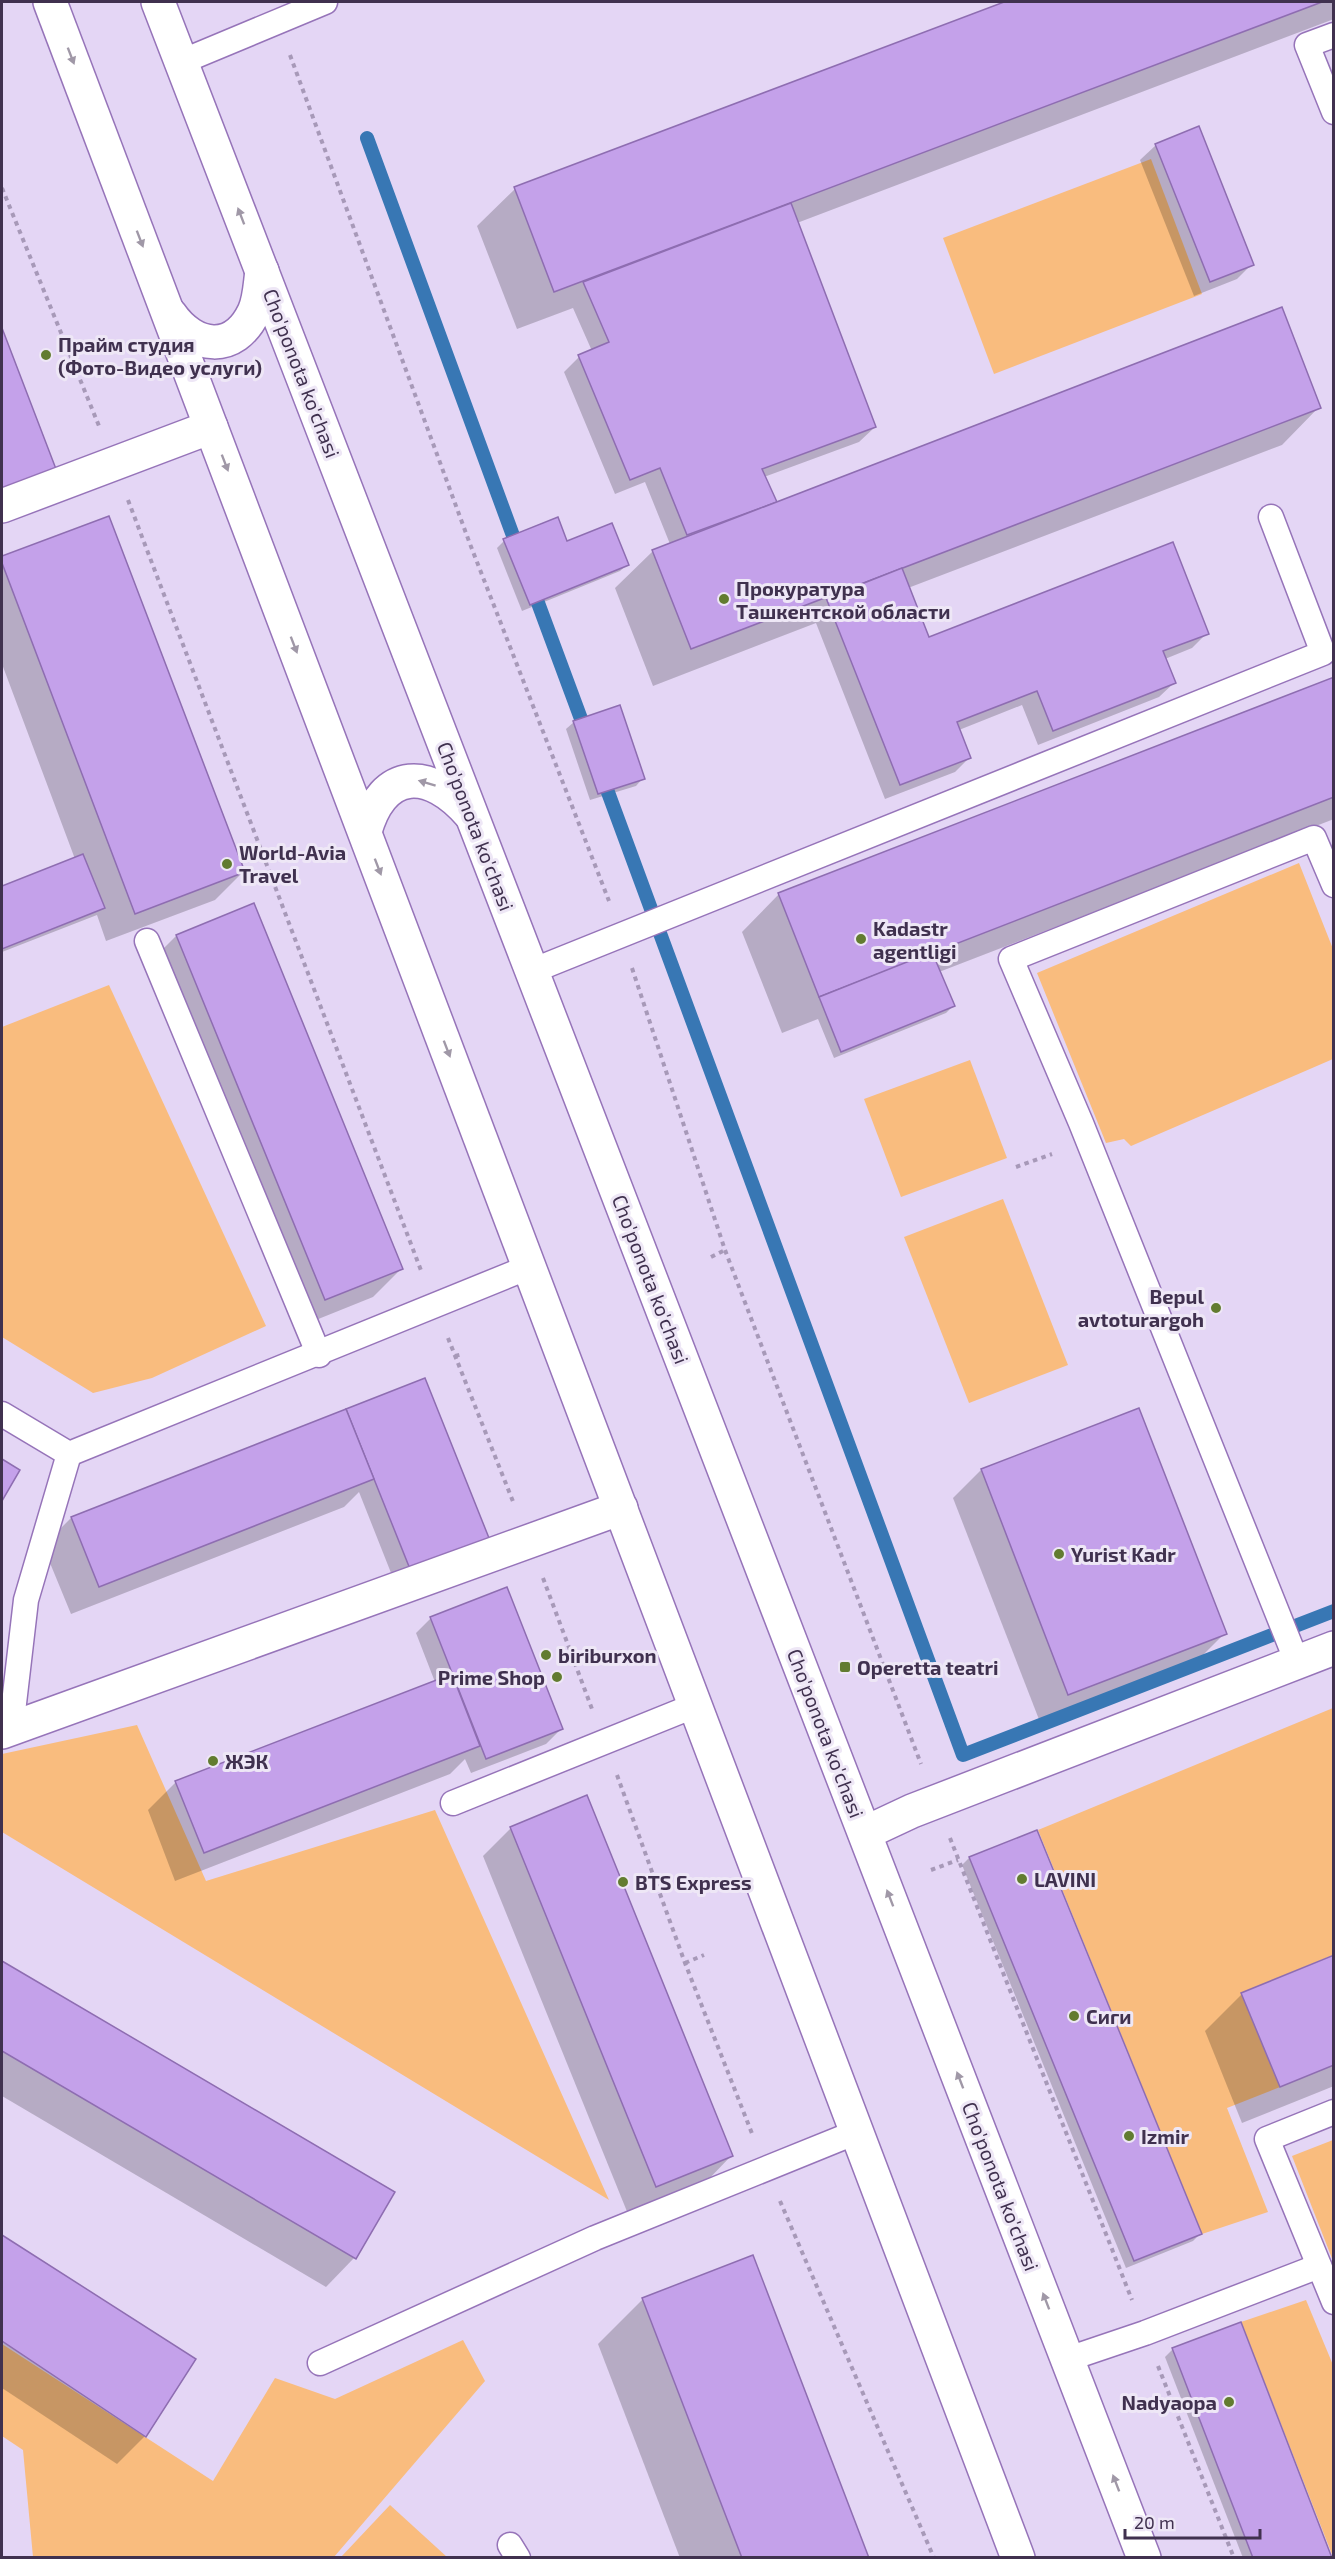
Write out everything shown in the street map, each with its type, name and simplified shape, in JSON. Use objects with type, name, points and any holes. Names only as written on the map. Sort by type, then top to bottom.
[{"type":"main road","points":[[50,2],[859,2131],[1018,2558]]},
{"type":"main road","name":"Cho'ponota ko'chasi","points":[[158,2],[1144,2558]]},
{"type":"main road","points":[[167,310],[178,326],[190,336],[207,342],[231,338],[244,328],[254,312],[262,271]]},
{"type":"main road","points":[[2,506],[212,427]]},
{"type":"main road","points":[[364,831],[377,801],[401,781],[416,780],[431,783],[460,802],[473,818]]},
{"type":"main road","points":[[6,1731],[621,1508]]},
{"type":"main road","points":[[865,1833],[1294,1652],[1334,1648]]},
{"type":"lane","points":[[182,62],[326,2]]},
{"type":"lane","points":[[1334,35],[1307,45],[1334,112]]},
{"type":"lane","points":[[532,971],[672,912],[1323,653],[1271,517]]},
{"type":"lane","points":[[1294,1652],[1081,1123],[1011,959],[1314,838],[1334,885]]},
{"type":"lane","points":[[147,940],[319,1355]]},
{"type":"lane","points":[[69,1454],[319,1355],[530,1267]]},
{"type":"lane","points":[[2,1414],[69,1454]]},
{"type":"lane","points":[[6,1731],[26,1600],[69,1454]]},
{"type":"lane","points":[[453,1803],[696,1705]]},
{"type":"lane","points":[[1334,2112],[1267,2139],[1334,2302]]},
{"type":"lane","points":[[320,2363],[595,2238],[859,2131]]},
{"type":"lane","points":[[1068,2359],[1145,2333],[1319,2266]]},
{"type":"path","points":[[278,21],[470,544],[629,930],[725,1250],[935,1802],[1234,2558]]},
{"type":"path","points":[[2,188],[115,465],[435,1305],[529,1541],[685,1963],[766,2170],[934,2558]]},
{"type":"path","points":[[1016,1167],[1052,1154]]},
{"type":"path","points":[[711,1257],[725,1250]]},
{"type":"path","points":[[455,1356],[462,1354]]},
{"type":"path","points":[[931,1870],[958,1860]]},
{"type":"path","points":[[685,1963],[704,1955]]},
{"type":"shaded area","points":[[1151,159],[1202,294],[994,374],[943,238]]},
{"type":"shaded area","points":[[1299,863],[1333,949],[1333,1059],[1131,1146],[1124,1139],[1106,1143],[1037,973]]},
{"type":"shaded area","points":[[109,985],[266,1326],[152,1378],[93,1393],[2,1337],[2,1027]]},
{"type":"shaded area","points":[[970,1060],[1007,1158],[901,1197],[864,1099]]},
{"type":"shaded area","points":[[1003,1199],[1068,1365],[969,1403],[904,1237]]},
{"type":"shaded area","points":[[1333,1708],[1333,1955],[1241,1993],[1280,2087],[1227,2108],[1268,2212],[1202,2234],[1038,1830]]},
{"type":"shaded area","points":[[137,1725],[206,1881],[435,1810],[609,2200],[2,1832],[2,1754]]},
{"type":"shaded area","points":[[1333,2140],[1333,2261],[1292,2156]]},
{"type":"shaded area","points":[[1306,2300],[1333,2365],[1333,2557],[1241,2322]]},
{"type":"shaded area","points":[[463,2340],[485,2381],[334,2557],[33,2557],[23,2450],[2,2436],[2,2344],[213,2481],[275,2378],[335,2399]]},
{"type":"shaded area","points":[[390,2505],[447,2557],[341,2557]]},
{"type":"building","points":[[1004,2],[1322,2],[554,292],[514,187]]},
{"type":"building","points":[[1199,126],[1254,265],[1210,282],[1155,144]]},
{"type":"building","points":[[791,203],[876,427],[762,469],[777,502],[687,535],[660,468],[630,480],[578,355],[609,342],[583,282]]},
{"type":"building","points":[[1282,307],[1321,408],[691,649],[652,550]]},
{"type":"building","points":[[2,328],[56,469],[2,490]]},
{"type":"building","points":[[109,516],[245,872],[135,914],[2,563],[2,556]]},
{"type":"building","points":[[558,517],[567,541],[612,523],[629,565],[530,605],[503,539]]},
{"type":"building","points":[[1173,542],[1209,634],[1163,651],[1176,683],[1053,731],[1037,691],[957,722],[971,758],[900,785],[826,598],[902,568],[929,637]]},
{"type":"building","points":[[1334,677],[1334,797],[819,997],[778,893]]},
{"type":"building","points":[[620,705],[645,779],[598,794],[573,721]]},
{"type":"building","points":[[83,854],[105,908],[2,949],[2,886]]},
{"type":"building","points":[[254,903],[403,1269],[325,1300],[176,935]]},
{"type":"building","points":[[932,952],[955,1006],[841,1052],[819,997]]},
{"type":"building","points":[[425,1378],[491,1543],[412,1574],[346,1409]]},
{"type":"building","points":[[1139,1408],[1227,1634],[1068,1695],[981,1469]]},
{"type":"building","points":[[346,1409],[374,1479],[99,1587],[71,1517]]},
{"type":"building","points":[[2,1459],[20,1470],[2,1501]]},
{"type":"building","points":[[507,1587],[563,1729],[486,1759],[430,1617]]},
{"type":"building","points":[[452,1674],[480,1746],[204,1853],[175,1781]]},
{"type":"building","points":[[587,1795],[733,2156],[656,2187],[510,1827]]},
{"type":"building","points":[[1037,1830],[1202,2234],[1134,2261],[969,1857]]},
{"type":"building","points":[[1334,1955],[1334,2065],[1280,2087],[1241,1993]]},
{"type":"building","points":[[2,1961],[395,2192],[356,2259],[2,2051]]},
{"type":"building","points":[[2,2235],[196,2359],[146,2437],[2,2341]]},
{"type":"building","points":[[753,2255],[869,2558],[742,2558],[642,2298]]},
{"type":"building","points":[[1241,2322],[1332,2558],[1253,2558],[1172,2348]]},
{"type":"waterway","points":[[367,138],[519,552]]},
{"type":"waterway","points":[[531,584],[587,735]]},
{"type":"waterway","points":[[602,776],[963,1755],[1334,1611]]},
{"type":"place","name":"Прайм студия (Фото-Видео услуги)","points":[[46,355]]},
{"type":"place","name":"Прокуратура Ташкентской области","points":[[724,599]]},
{"type":"place","name":"World-Avia Travel","points":[[227,864]]},
{"type":"place","name":"Kadastr agentligi","points":[[861,939]]},
{"type":"place","name":"Bepul avtoturargoh","points":[[1216,1308]]},
{"type":"place","name":"Yurist Kadr","points":[[1059,1554]]},
{"type":"place","name":"biriburxon","points":[[546,1655]]},
{"type":"place","name":"Operetta teatri","points":[[845,1667]]},
{"type":"place","name":"Prime Shop","points":[[557,1677]]},
{"type":"place","name":"ЖЭК","points":[[213,1761]]},
{"type":"place","name":"LAVINI","points":[[1022,1879]]},
{"type":"place","name":"BTS Express","points":[[623,1882]]},
{"type":"place","name":"Сиги","points":[[1074,2016]]},
{"type":"place","name":"Izmir","points":[[1129,2136]]},
{"type":"place","name":"Nadyaopa","points":[[1229,2402]]}]
